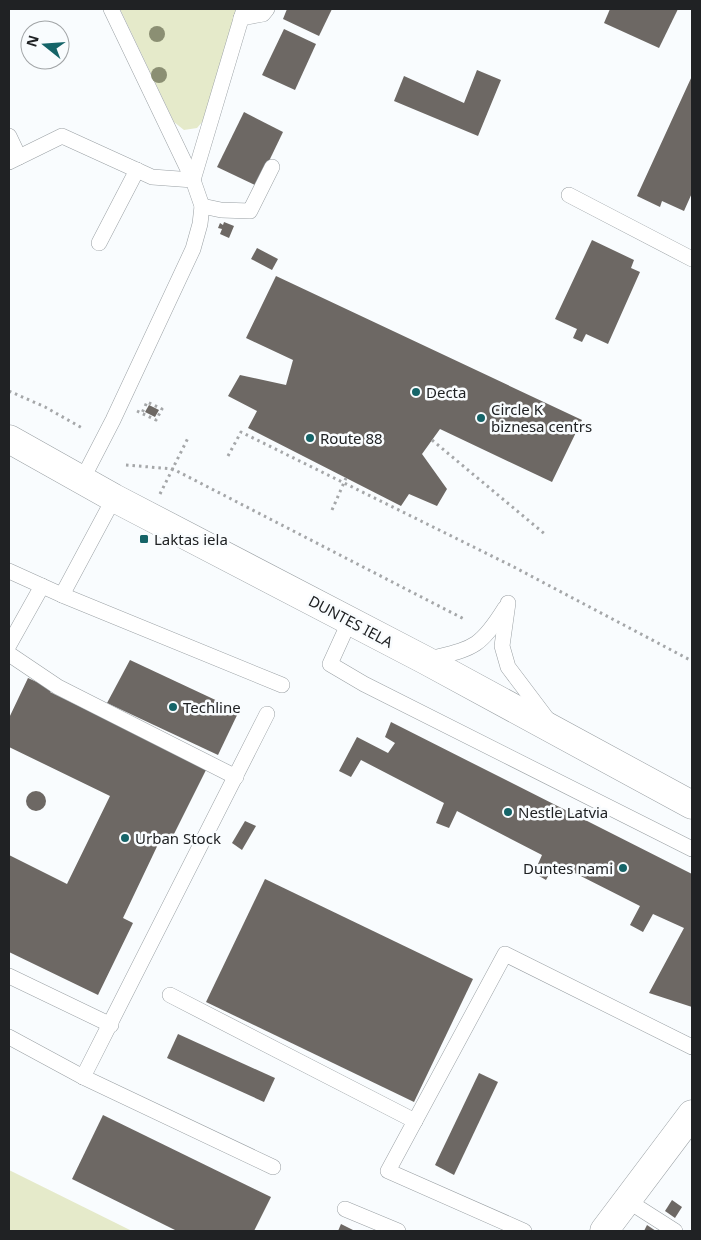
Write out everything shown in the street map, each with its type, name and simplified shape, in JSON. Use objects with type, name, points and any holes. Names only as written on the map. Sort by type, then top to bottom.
[{"type":"main road","name":"DUNTES IELA","points":[[9,438],[114,498],[350,620],[692,804]]},
{"type":"main road","points":[[604,1231],[692,1114]]},
{"type":"lane","points":[[82,480],[113,420],[193,249],[200,224],[202,206],[193,180],[111,9]]},
{"type":"lane","points":[[193,180],[242,14],[262,14],[268,9]]},
{"type":"lane","points":[[9,136],[14,159],[62,136],[152,176],[193,180]]},
{"type":"lane","points":[[202,206],[221,210],[250,211],[272,167]]},
{"type":"lane","points":[[99,243],[137,170]]},
{"type":"lane","points":[[569,195],[692,259]]},
{"type":"lane","points":[[62,595],[114,498]]},
{"type":"lane","points":[[9,571],[62,595],[282,685]]},
{"type":"lane","points":[[9,645],[42,586]]},
{"type":"lane","points":[[425,660],[466,650],[484,638],[508,603],[502,646],[508,666],[555,729]]},
{"type":"lane","points":[[350,620],[330,664],[357,680],[692,849]]},
{"type":"lane","points":[[9,654],[58,687],[236,777]]},
{"type":"lane","points":[[83,1077],[268,714]]},
{"type":"lane","points":[[524,1231],[388,1171],[505,954],[692,1047]]},
{"type":"lane","points":[[9,976],[111,1025]]},
{"type":"lane","points":[[170,996],[415,1120]]},
{"type":"lane","points":[[9,1038],[83,1077],[272,1167]]},
{"type":"lane","points":[[628,1201],[675,1231]]},
{"type":"lane","points":[[344,1208],[398,1231]]},
{"type":"path","points":[[9,391],[45,407],[84,429]]},
{"type":"path","points":[[132,409],[142,414],[156,420],[162,409],[147,402],[142,414]]},
{"type":"path","points":[[228,456],[241,432],[512,566],[692,661]]},
{"type":"path","points":[[160,494],[189,436]]},
{"type":"path","points":[[432,440],[546,535]]},
{"type":"path","points":[[126,465],[173,469],[466,620]]},
{"type":"path","points":[[332,510],[346,478]]},
{"type":"green space","points":[[120,9],[238,9],[203,121],[197,128],[184,130],[174,122]]},
{"type":"green space","points":[[9,1170],[132,1231],[9,1231]]},
{"type":"building","points":[[287,9],[332,9],[319,36],[283,19]]},
{"type":"building","points":[[610,9],[678,9],[659,48],[604,23]]},
{"type":"building","points":[[284,29],[316,44],[295,90],[262,75]]},
{"type":"building","points":[[477,70],[501,80],[478,136],[394,101],[404,76],[464,103]]},
{"type":"building","points":[[692,76],[692,193],[684,211],[662,201],[660,207],[637,196]]},
{"type":"building","points":[[244,112],[283,132],[257,186],[217,167]]},
{"type":"building","points":[[224,222],[234,226],[229,238],[220,234],[222,229],[218,228],[220,223],[223,225]]},
{"type":"building","points":[[592,240],[634,260],[631,268],[640,272],[608,344],[586,334],[582,342],[573,338],[577,329],[555,319]]},
{"type":"building","points":[[257,248],[278,259],[272,270],[251,259]]},
{"type":"building","points":[[276,276],[582,420],[552,482],[440,429],[422,454],[447,489],[437,506],[409,494],[401,506],[248,428],[257,411],[228,396],[240,375],[286,385],[293,360],[246,338]]},
{"type":"building","points":[[149,405],[159,410],[155,417],[145,412]]},
{"type":"building","name":"Techline","points":[[130,660],[239,711],[218,755],[107,703]]},
{"type":"building","name":"Urban Stock","points":[[28,678],[52,689],[50,692],[207,768],[171,840],[162,836],[123,918],[133,923],[98,995],[9,952],[9,855],[67,884],[110,796],[9,747],[9,718]]},
{"type":"building","name":"Duntes nami","points":[[391,722],[692,874],[692,1007],[649,993],[684,928],[653,914],[643,932],[630,925],[640,906],[555,863],[546,880],[534,873],[542,855],[457,811],[449,828],[436,823],[444,803],[361,760],[351,777],[339,771],[357,737],[388,753],[395,743],[385,737]]},
{"type":"building","points":[[36,791],[43,794],[46,801],[43,808],[36,811],[29,808],[26,801],[29,794]]},
{"type":"building","points":[[245,821],[256,826],[242,850],[232,843]]},
{"type":"building","points":[[265,879],[473,979],[414,1102],[206,1002]]},
{"type":"building","points":[[178,1034],[275,1078],[264,1102],[167,1058]]},
{"type":"building","points":[[479,1073],[498,1082],[454,1175],[435,1165]]},
{"type":"building","points":[[103,1115],[271,1197],[254,1231],[177,1231],[72,1179]]},
{"type":"building","points":[[672,1200],[682,1207],[675,1218],[665,1211]]},
{"type":"building","points":[[341,1224],[355,1231],[338,1231]]},
{"type":"building","points":[[647,1225],[656,1231],[644,1231]]},
{"type":"place","name":"Decta","points":[[416,392]]},
{"type":"place","name":"Circle K biznesa centrs","points":[[481,418]]},
{"type":"place","name":"Route 88","points":[[310,438]]},
{"type":"place","name":"Laktas iela","points":[[144,539]]},
{"type":"place","name":"Techline","points":[[173,707]]},
{"type":"place","name":"Nestle Latvia","points":[[508,812]]},
{"type":"place","name":"Urban Stock","points":[[125,838]]},
{"type":"place","name":"Duntes nami","points":[[623,868]]}]
